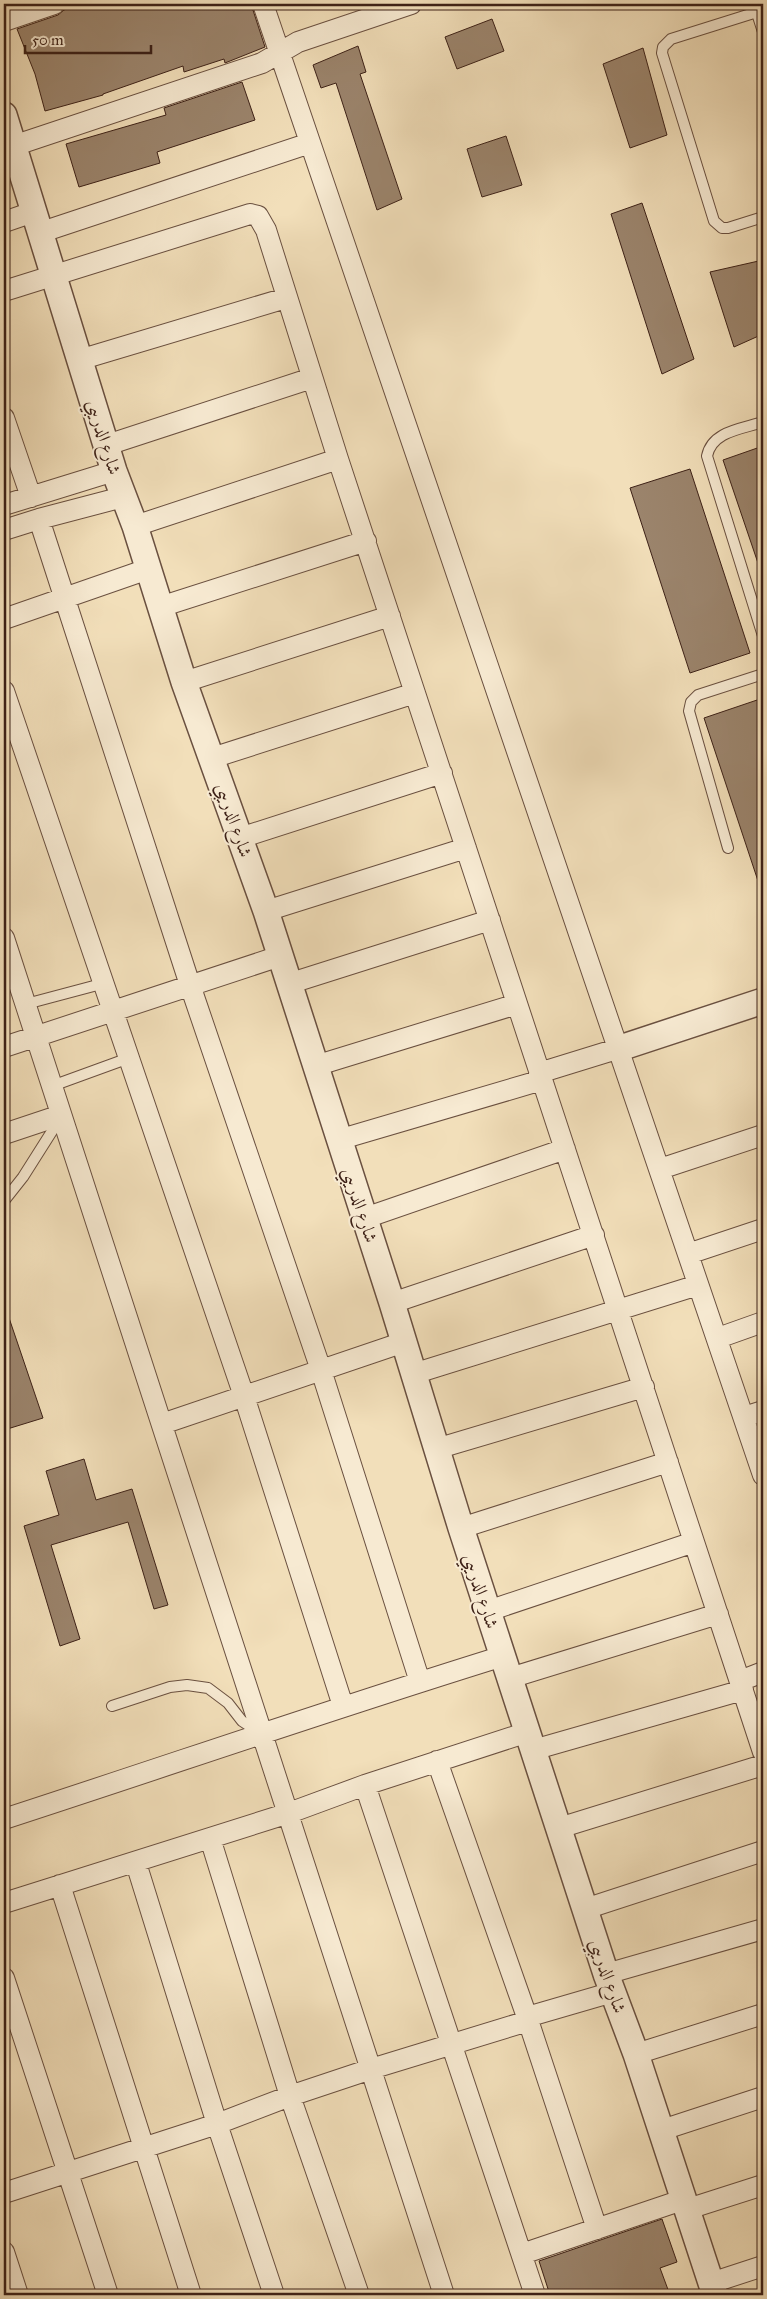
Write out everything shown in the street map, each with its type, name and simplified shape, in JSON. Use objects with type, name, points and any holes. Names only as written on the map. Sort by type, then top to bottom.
[{"type":"street","points":[[4,20],[54,4]]},
{"type":"street","points":[[263,4],[620,1048],[763,1475]]},
{"type":"street","points":[[13,146],[262,63],[298,42],[411,4]]},
{"type":"street","name":"شارع الدريبي","points":[[4,115],[114,471],[135,526],[184,682],[266,911],[530,1741],[585,1910],[662,2130],[713,2289]]},
{"type":"street","points":[[4,222],[36,222],[310,144]]},
{"type":"street","points":[[4,291],[250,214],[258,216],[266,230],[338,459],[763,1752]]},
{"type":"street","points":[[80,360],[286,298]]},
{"type":"street","points":[[107,445],[312,378]]},
{"type":"street","points":[[4,418],[31,496]]},
{"type":"street","points":[[135,526],[338,459]]},
{"type":"street","points":[[4,505],[114,471]]},
{"type":"street","points":[[4,530],[124,497]]},
{"type":"street","points":[[39,519],[190,986],[321,1370],[420,1682]]},
{"type":"street","points":[[160,607],[366,541]]},
{"type":"street","points":[[4,619],[148,569]]},
{"type":"street","points":[[184,682],[390,616]]},
{"type":"street","points":[[4,691],[244,1396],[343,1706]]},
{"type":"street","points":[[212,758],[416,693]]},
{"type":"street","points":[[240,838],[442,774]]},
{"type":"street","points":[[266,911],[466,848]]},
{"type":"street","points":[[288,984],[490,920]]},
{"type":"street","points":[[6,949],[26,1004],[444,2295]]},
{"type":"street","points":[[4,1047],[280,956]]},
{"type":"street","points":[[338,1140],[540,1076],[763,1001]]},
{"type":"street","points":[[315,1066],[518,1004]]},
{"type":"street","points":[[4,1134],[62,1115]]},
{"type":"street","points":[[660,1168],[763,1135]]},
{"type":"street","points":[[364,1218],[565,1149]]},
{"type":"street","points":[[688,1254],[763,1229]]},
{"type":"street","points":[[392,1303],[594,1236]]},
{"type":"street","points":[[413,1374],[698,1285]]},
{"type":"street","points":[[718,1338],[763,1322]]},
{"type":"street","points":[[162,1424],[404,1342]]},
{"type":"street","points":[[436,1450],[644,1388]]},
{"type":"street","points":[[744,1417],[763,1411]]},
{"type":"street","points":[[461,1528],[668,1462]]},
{"type":"street","points":[[488,1611],[694,1542]]},
{"type":"street","points":[[4,1819],[420,1682],[506,1667],[718,1614]]},
{"type":"street","points":[[4,1903],[136,1863],[289,1813],[437,1761],[530,1741],[741,1686],[763,1672]]},
{"type":"street","points":[[437,1761],[527,2019],[597,2229]]},
{"type":"street","points":[[559,1828],[763,1765]]},
{"type":"street","points":[[365,1785],[535,2295]]},
{"type":"street","points":[[210,1838],[290,2096],[359,2295]]},
{"type":"street","points":[[585,1910],[763,1851]]},
{"type":"street","points":[[136,1863],[217,2124],[274,2295]]},
{"type":"street","points":[[60,1885],[191,2295]]},
{"type":"street","points":[[4,2193],[217,2124],[290,2096],[371,2069],[453,2046],[527,2019],[610,1983],[763,1929]]},
{"type":"street","points":[[4,1978],[66,2174],[108,2295]]},
{"type":"street","points":[[636,2054],[763,2014]]},
{"type":"street","points":[[662,2130],[763,2097]]},
{"type":"street","points":[[522,2254],[597,2229],[763,2185]]},
{"type":"street","points":[[4,2252],[18,2295]]},
{"type":"street","points":[[713,2289],[763,2266]]},
{"type":"lane","points":[[763,32],[755,8],[671,39],[663,47],[662,52],[714,221],[722,228],[728,228],[763,217]]},
{"type":"lane","points":[[763,422],[717,437],[710,446],[707,456],[763,636]]},
{"type":"lane","points":[[728,848],[688,711],[698,695],[763,674]]},
{"type":"lane","points":[[26,1004],[104,983]]},
{"type":"lane","points":[[52,1086],[129,1058]]},
{"type":"lane","points":[[4,1201],[22,1177],[62,1115]]},
{"type":"lane","points":[[112,1706],[170,1686],[187,1685],[208,1688],[228,1703],[242,1721],[263,1734]]},
{"type":"building","points":[[91,4],[251,4],[265,47],[225,63],[224,59],[184,72],[183,66],[103,95],[45,111],[35,74],[17,29],[58,15],[64,10]]},
{"type":"building","points":[[492,19],[504,51],[457,69],[445,37]]},
{"type":"building","points":[[358,46],[366,72],[360,74],[402,199],[377,210],[336,83],[321,88],[313,65]]},
{"type":"building","points":[[643,48],[667,135],[630,148],[603,64]]},
{"type":"building","points":[[242,82],[255,120],[157,152],[160,163],[79,187],[66,144],[166,115],[164,108]]},
{"type":"building","points":[[506,136],[522,185],[482,197],[467,149]]},
{"type":"building","points":[[642,203],[694,359],[662,374],[611,214]]},
{"type":"building","points":[[763,260],[763,334],[734,347],[710,272]]},
{"type":"building","points":[[763,446],[763,571],[761,572],[723,460]]},
{"type":"building","points":[[690,469],[750,653],[690,673],[630,488]]},
{"type":"building","points":[[763,698],[763,890],[761,890],[704,718]]},
{"type":"building","points":[[6,1309],[43,1418],[4,1430],[4,1310]]},
{"type":"building","points":[[84,1459],[96,1500],[132,1489],[168,1605],[154,1609],[128,1522],[51,1545],[80,1639],[60,1646],[24,1526],[59,1515],[46,1471]]},
{"type":"building","points":[[662,2219],[677,2262],[660,2268],[670,2295],[550,2295],[539,2261]]}]
